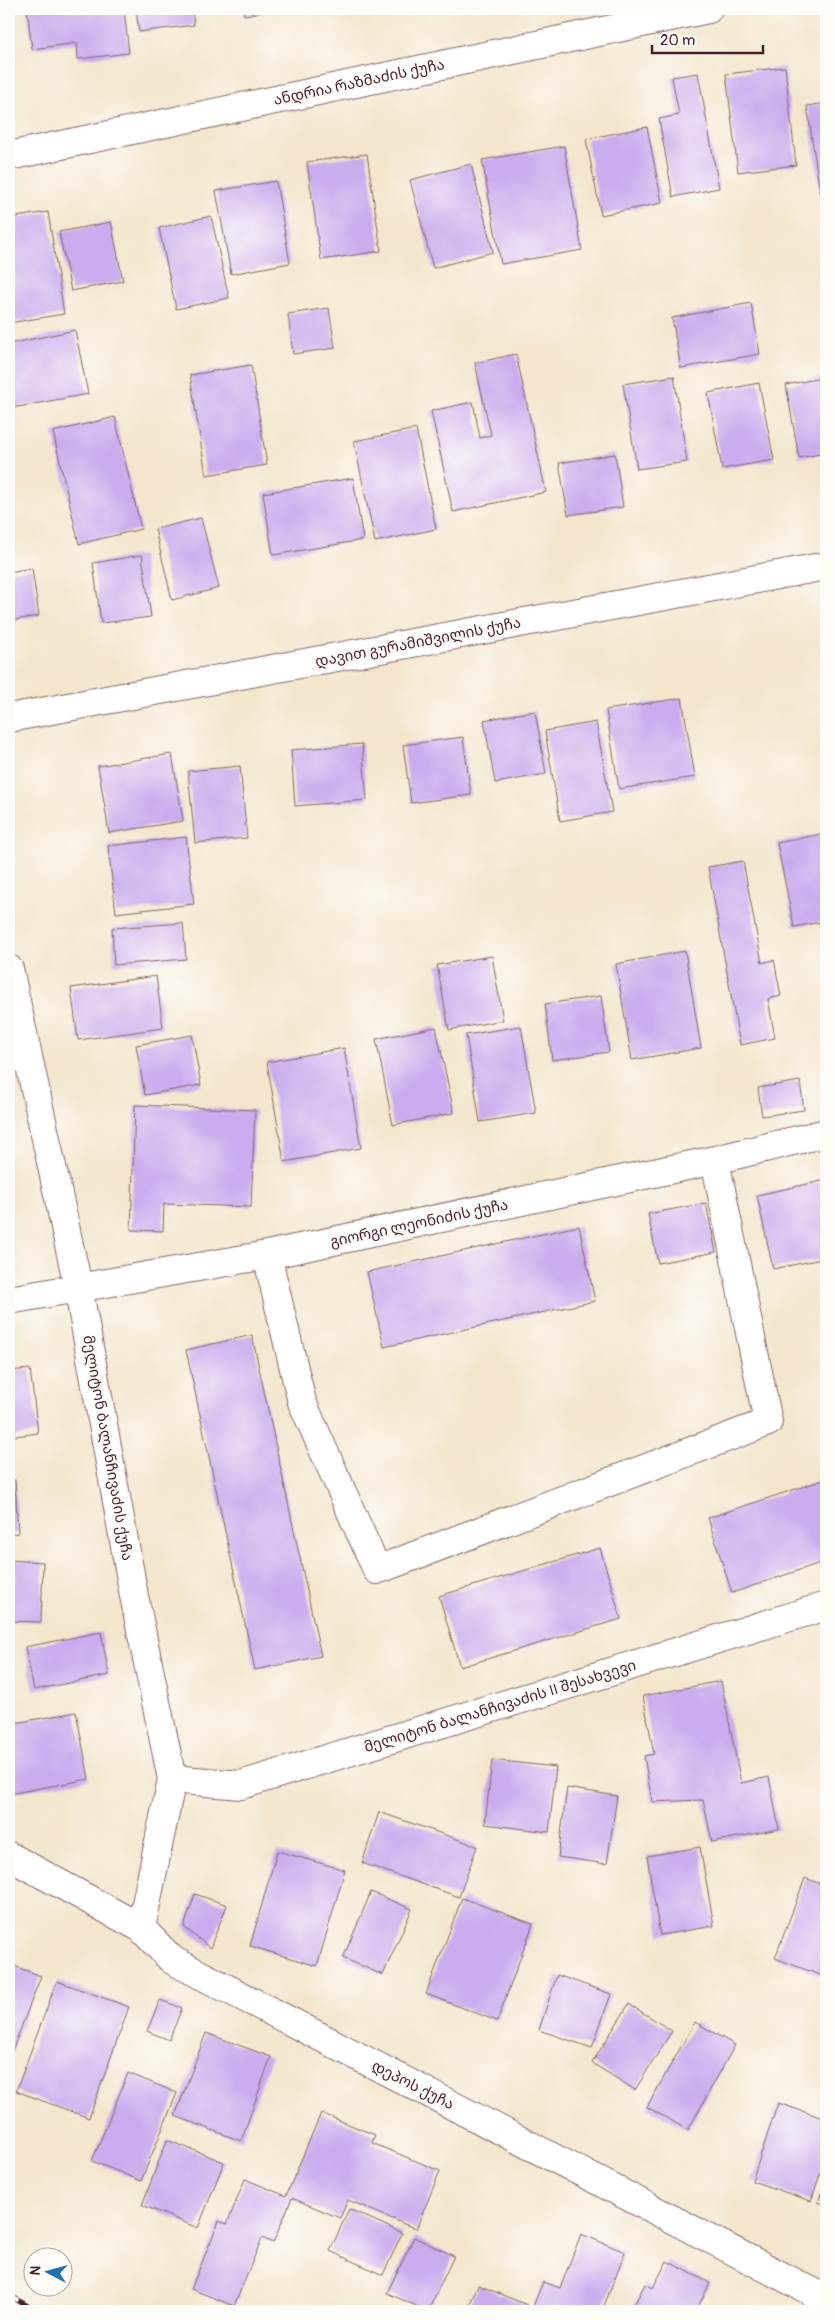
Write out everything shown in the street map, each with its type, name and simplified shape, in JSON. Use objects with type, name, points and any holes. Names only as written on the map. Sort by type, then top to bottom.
[{"type":"street","name":"ანდრია რაზმაძის ქუჩა","points":[[9,156],[708,9]]},
{"type":"street","name":"დავით გურამიშვილის ქუჩა","points":[[9,718],[826,566]]},
{"type":"street","name":"მელიტონ ბალანჩივაძის ქუჩა","points":[[9,969],[18,1054],[78,1286],[134,1596],[172,1779],[142,1928]]},
{"type":"street","name":"გიორგი ლეონიძის ქუჩა","points":[[9,1300],[78,1286],[267,1255],[715,1160],[826,1133]]},
{"type":"street","points":[[267,1255],[302,1402],[377,1570],[768,1422],[715,1160]]},
{"type":"street","name":"მელიტონ ბალანჩივაძის II შესახვევი","points":[[172,1779],[240,1785],[826,1606]]},
{"type":"street","name":"დეპოს ქუჩა","points":[[9,1856],[142,1928],[172,1960],[826,2299]]},
{"type":"building","points":[[27,9],[124,9],[129,53],[78,59],[77,43],[32,49]]},
{"type":"building","points":[[136,9],[192,9],[194,25],[139,32]]},
{"type":"building","points":[[243,9],[276,9],[276,10],[244,15]]},
{"type":"building","points":[[785,67],[796,165],[738,172],[726,74]]},
{"type":"building","points":[[698,73],[719,188],[673,197],[659,119],[679,115],[672,77]]},
{"type":"building","points":[[826,103],[826,191],[820,192],[807,106]]},
{"type":"building","points":[[647,127],[662,203],[601,215],[586,139]]},
{"type":"building","points":[[564,146],[582,250],[501,264],[482,160]]},
{"type":"building","points":[[367,154],[381,251],[321,260],[307,162]]},
{"type":"building","points":[[471,164],[493,252],[433,268],[410,180]]},
{"type":"building","points":[[276,181],[290,263],[231,274],[216,191]]},
{"type":"building","points":[[48,212],[64,314],[9,323],[9,218]]},
{"type":"building","points":[[211,216],[229,298],[176,309],[159,228]]},
{"type":"building","points":[[111,222],[123,281],[71,291],[59,232]]},
{"type":"building","points":[[751,303],[760,354],[681,368],[672,318]]},
{"type":"building","points":[[329,308],[335,348],[293,354],[288,314]]},
{"type":"building","points":[[75,330],[88,394],[12,408],[9,390],[9,344]]},
{"type":"building","points":[[516,354],[546,492],[453,512],[431,411],[473,402],[480,438],[491,435],[475,363]]},
{"type":"building","points":[[251,365],[267,465],[206,475],[190,375]]},
{"type":"building","points":[[674,376],[687,462],[637,469],[623,384]]},
{"type":"building","points":[[826,377],[826,453],[799,458],[786,385]]},
{"type":"building","points":[[759,383],[774,460],[722,469],[708,393]]},
{"type":"building","points":[[115,417],[141,529],[79,544],[53,432]]},
{"type":"building","points":[[416,429],[436,529],[375,542],[354,441]]},
{"type":"building","points":[[615,454],[623,507],[568,515],[559,463]]},
{"type":"building","points":[[353,478],[363,540],[273,555],[263,493]]},
{"type":"building","points":[[201,518],[219,588],[172,600],[155,529]]},
{"type":"building","points":[[142,555],[151,617],[101,623],[93,563]]},
{"type":"building","points":[[32,568],[39,616],[9,621],[9,572]]},
{"type":"building","points":[[682,698],[695,777],[619,789],[606,710]]},
{"type":"building","points":[[535,711],[546,774],[495,783],[484,720]]},
{"type":"building","points":[[596,722],[612,812],[560,821],[545,731]]},
{"type":"building","points":[[463,737],[471,795],[411,803],[403,745]]},
{"type":"building","points":[[362,744],[367,800],[295,806],[291,750]]},
{"type":"building","points":[[172,754],[183,821],[109,833],[98,766]]},
{"type":"building","points":[[240,766],[247,838],[195,843],[188,771]]},
{"type":"building","points":[[826,833],[826,921],[794,927],[777,843]]},
{"type":"building","points":[[186,837],[194,904],[116,913],[108,846]]},
{"type":"building","points":[[743,861],[762,963],[774,960],[781,996],[768,999],[775,1038],[740,1045],[708,867]]},
{"type":"building","points":[[183,923],[186,959],[114,965],[112,928]]},
{"type":"building","points":[[685,951],[701,1048],[632,1060],[616,964]]},
{"type":"building","points":[[492,956],[503,1020],[449,1030],[437,965]]},
{"type":"building","points":[[156,976],[163,1028],[78,1040],[71,988]]},
{"type":"building","points":[[601,996],[609,1052],[552,1060],[545,1004]]},
{"type":"building","points":[[521,1026],[536,1113],[480,1122],[466,1035]]},
{"type":"building","points":[[436,1027],[454,1113],[393,1125],[376,1039]]},
{"type":"building","points":[[192,1035],[201,1085],[145,1095],[136,1045]]},
{"type":"building","points":[[344,1048],[361,1148],[284,1162],[267,1062]]},
{"type":"building","points":[[800,1081],[804,1110],[762,1116],[758,1088]]},
{"type":"building","points":[[135,1105],[255,1110],[251,1207],[164,1204],[163,1231],[131,1230]]},
{"type":"building","points":[[826,1180],[826,1258],[773,1269],[757,1195]]},
{"type":"building","points":[[706,1203],[716,1252],[658,1263],[648,1214]]},
{"type":"building","points":[[579,1226],[595,1301],[384,1347],[367,1272]]},
{"type":"building","points":[[252,1335],[321,1656],[255,1670],[186,1350]]},
{"type":"building","points":[[30,1369],[38,1433],[9,1437],[9,1371]]},
{"type":"building","points":[[826,1479],[826,1561],[732,1593],[708,1518]]},
{"type":"building","points":[[9,1480],[15,1480],[18,1533],[9,1534]]},
{"type":"building","points":[[600,1548],[621,1619],[460,1667],[439,1596]]},
{"type":"building","points":[[9,1560],[43,1562],[41,1622],[9,1621]]},
{"type":"building","points":[[101,1632],[109,1675],[34,1690],[25,1647]]},
{"type":"building","points":[[721,1681],[741,1783],[769,1777],[779,1829],[712,1842],[703,1800],[652,1802],[644,1756],[654,1754],[643,1696]]},
{"type":"building","points":[[76,1712],[89,1779],[9,1794],[9,1724]]},
{"type":"building","points":[[492,1760],[556,1767],[549,1832],[485,1824]]},
{"type":"building","points":[[567,1788],[617,1796],[607,1864],[558,1857]]},
{"type":"building","points":[[379,1812],[477,1846],[459,1897],[362,1863]]},
{"type":"building","points":[[700,1847],[714,1926],[660,1935],[647,1856]]},
{"type":"building","points":[[277,1851],[345,1870],[317,1966],[250,1946]]},
{"type":"building","points":[[805,1878],[826,1886],[826,1959],[820,1975],[775,1958]]},
{"type":"building","points":[[371,1892],[412,1909],[383,1975],[343,1958]]},
{"type":"building","points":[[195,1894],[227,1905],[210,1948],[184,1927]]},
{"type":"building","points":[[462,1898],[533,1924],[497,2021],[426,1994]]},
{"type":"building","points":[[9,1964],[41,1976],[9,2059]]},
{"type":"building","points":[[557,1975],[611,1994],[592,2048],[539,2030]]},
{"type":"building","points":[[57,1981],[129,2007],[89,2118],[16,2091]]},
{"type":"building","points":[[160,2000],[182,2008],[169,2040],[147,2031]]},
{"type":"building","points":[[629,2004],[672,2031],[635,2090],[592,2063]]},
{"type":"building","points":[[695,2022],[735,2045],[688,2130],[647,2107]]},
{"type":"building","points":[[206,2033],[271,2057],[241,2141],[175,2116]]},
{"type":"building","points":[[128,2073],[177,2093],[141,2181],[92,2161]]},
{"type":"building","points":[[778,2103],[826,2119],[826,2157],[811,2201],[752,2181]]},
{"type":"building","points":[[321,2113],[375,2135],[372,2143],[440,2171],[416,2229],[348,2200],[340,2218],[292,2198],[273,2243],[262,2238],[234,2306],[191,2289],[219,2221],[227,2224],[245,2179],[286,2196]]},
{"type":"building","points":[[167,2140],[224,2162],[198,2228],[142,2205]]},
{"type":"building","points":[[826,2181],[826,2205],[818,2202]]},
{"type":"building","points":[[349,2209],[402,2233],[383,2275],[330,2251]]},
{"type":"building","points":[[581,2234],[625,2252],[602,2311],[531,2311],[543,2282],[560,2288]]},
{"type":"building","points":[[414,2237],[454,2256],[428,2311],[387,2293]]},
{"type":"building","points":[[667,2261],[710,2283],[696,2311],[631,2311],[645,2284],[653,2288]]},
{"type":"building","points":[[478,2285],[527,2305],[524,2311],[467,2311]]},
{"type":"railway","points":[[9,2295],[36,2311]]}]
